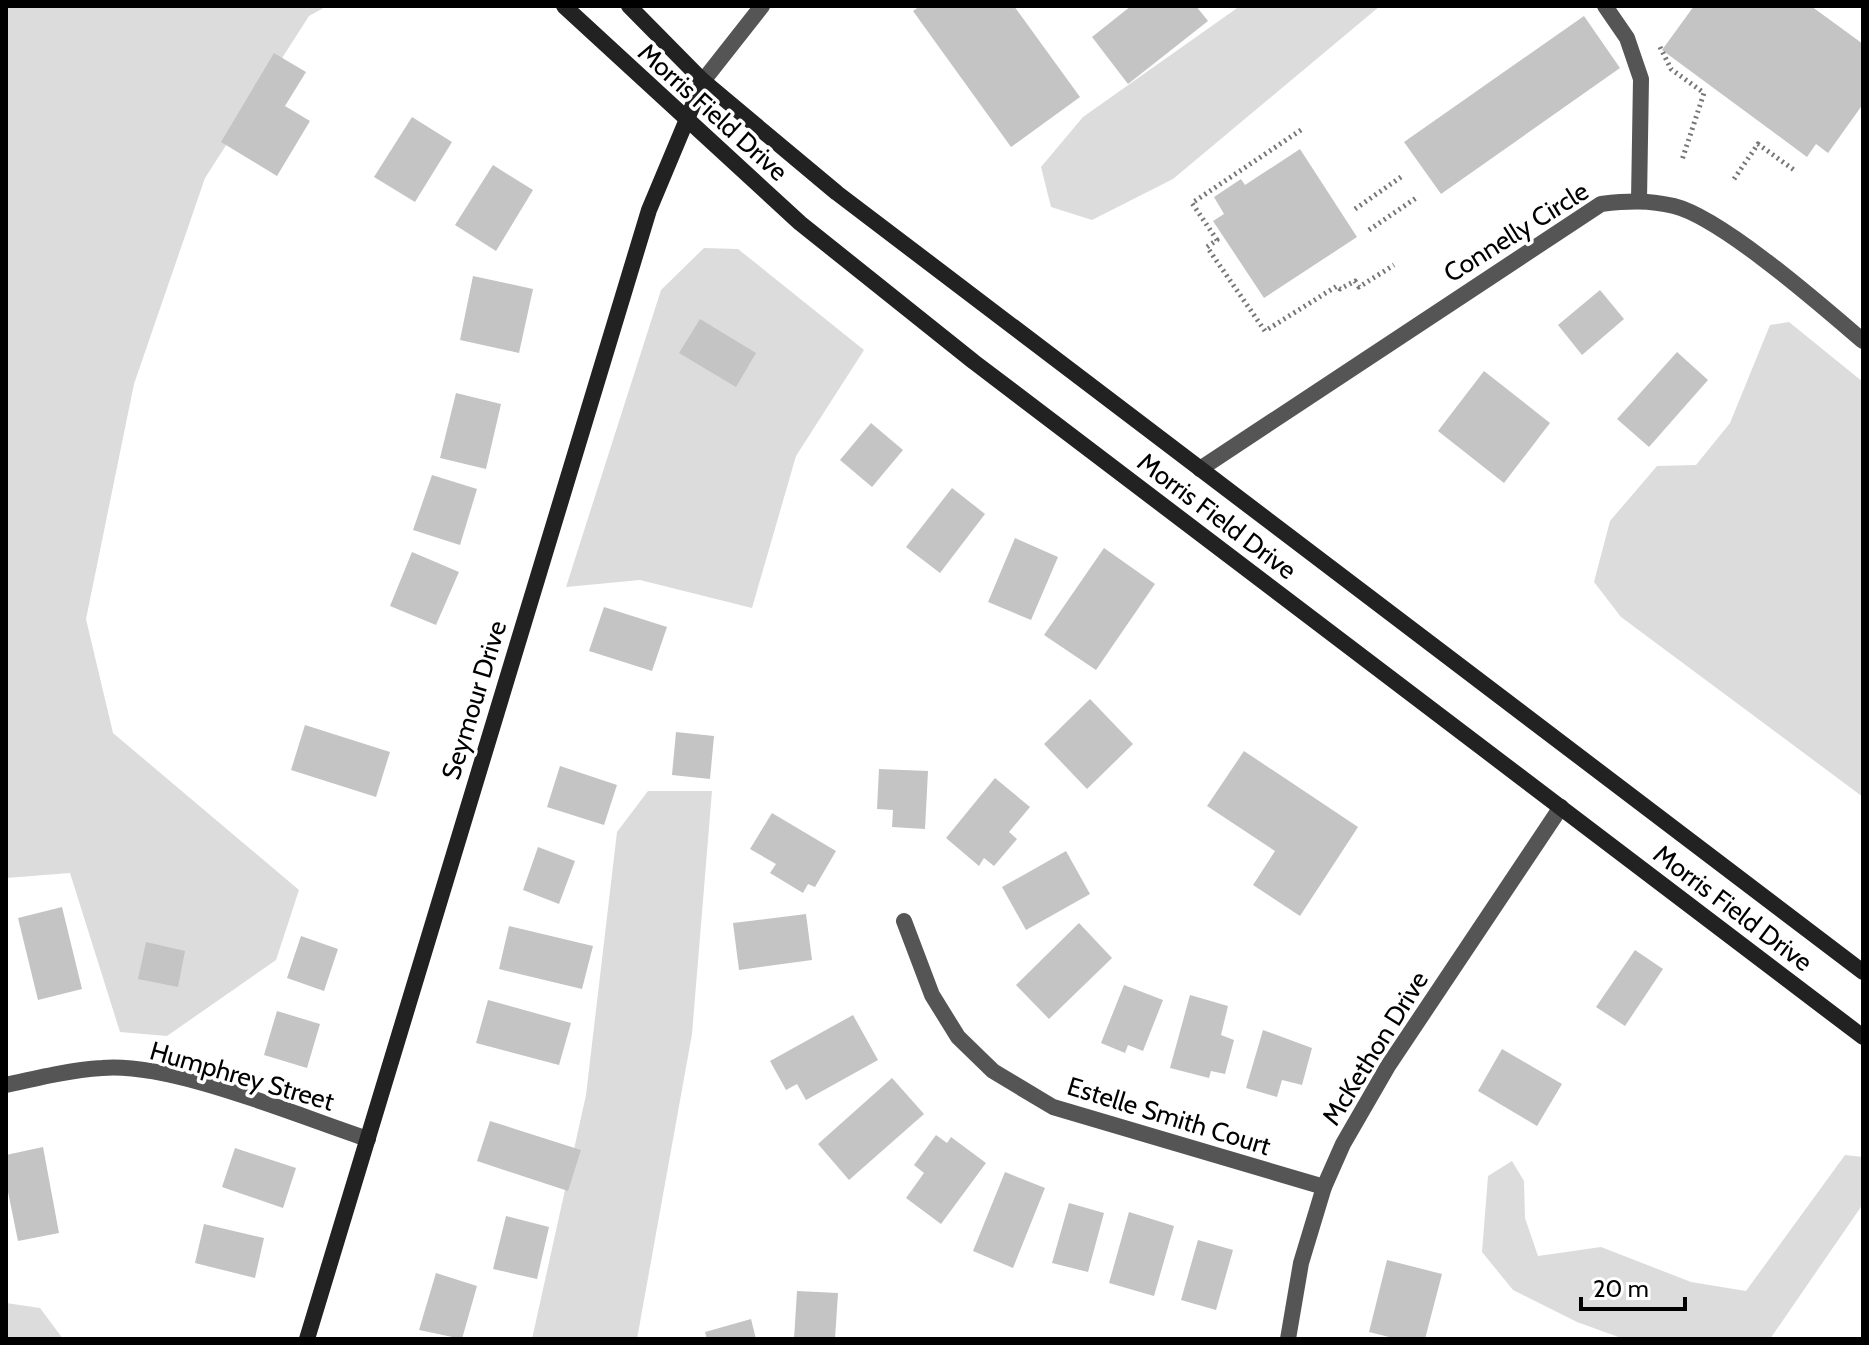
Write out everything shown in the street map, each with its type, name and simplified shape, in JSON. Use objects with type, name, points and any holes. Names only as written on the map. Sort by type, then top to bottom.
[{"type":"street","name":"Morris Field Drive","points":[[564,6],[685,121],[800,223],[974,362],[1863,1037]]},
{"type":"street","name":"Morris Field Drive","points":[[629,6],[703,81],[954,284],[1863,972]]},
{"type":"street","points":[[703,81],[762,6]]},
{"type":"street","points":[[1605,6],[1627,38],[1641,79],[1639,200]]},
{"type":"street","name":"Seymour Drive","points":[[307,1339],[649,210],[703,81]]},
{"type":"street","name":"Connelly Circle","points":[[1200,469],[1592,208],[1639,200],[1677,207],[1696,215],[1744,247],[1863,341]]},
{"type":"street","name":"McKethon Drive","points":[[1288,1339],[1301,1263],[1324,1187],[1343,1144],[1388,1066],[1561,807]]},
{"type":"street","name":"Estelle Smith Court","points":[[904,921],[932,995],[958,1037],[993,1071],[1053,1107],[1324,1187]]},
{"type":"street","name":"Humphrey Street","points":[[6,1085],[104,1067],[144,1069],[190,1080],[368,1139]]},
{"type":"path","points":[[1658,44],[1671,69],[1704,93],[1682,160]]},
{"type":"path","points":[[1301,130],[1192,203],[1217,240],[1207,247],[1265,331],[1337,286],[1340,289],[1355,281],[1359,287],[1394,265]]},
{"type":"path","points":[[1734,179],[1758,144],[1794,170]]},
{"type":"path","points":[[1355,209],[1401,177]]},
{"type":"path","points":[[1369,230],[1416,198]]},
{"type":"shaded area","points":[[6,6],[327,6],[309,16],[205,178],[134,384],[86,619],[113,733],[299,890],[276,960],[167,1036],[120,1032],[70,873],[6,878]]},
{"type":"shaded area","points":[[1240,6],[1380,6],[1173,179],[1092,220],[1051,207],[1041,167],[1083,117]]},
{"type":"shaded area","points":[[704,248],[738,249],[864,350],[796,456],[752,608],[640,580],[566,587],[661,290]]},
{"type":"shaded area","points":[[1789,322],[1863,382],[1863,797],[1621,617],[1594,582],[1610,521],[1657,466],[1696,465],[1730,423],[1770,325]]},
{"type":"shaded area","points":[[648,791],[712,791],[692,1034],[637,1339],[532,1339],[586,1095],[617,832]]},
{"type":"shaded area","points":[[1845,1155],[1863,1157],[1863,1204],[1770,1339],[1624,1339],[1577,1322],[1513,1290],[1482,1252],[1488,1176],[1512,1161],[1524,1181],[1525,1218],[1538,1256],[1601,1247],[1691,1282],[1746,1291]]},
{"type":"shaded area","points":[[6,1303],[40,1308],[63,1339],[6,1339]]},
{"type":"building","points":[[920,6],[1014,6],[1080,97],[1011,147],[913,11]]},
{"type":"building","points":[[1131,6],[1196,6],[1208,21],[1128,84],[1092,37]]},
{"type":"building","points":[[1694,6],[1811,6],[1863,44],[1863,104],[1828,153],[1816,144],[1807,157],[1662,50]]},
{"type":"building","points":[[1584,16],[1620,68],[1441,194],[1404,142]]},
{"type":"building","points":[[274,53],[306,72],[285,106],[310,121],[277,176],[221,142]]},
{"type":"building","points":[[412,117],[452,142],[415,202],[374,177]]},
{"type":"building","points":[[1300,149],[1357,237],[1264,298],[1213,221],[1224,214],[1214,197],[1241,179],[1245,185]]},
{"type":"building","points":[[493,165],[533,190],[496,251],[455,225]]},
{"type":"building","points":[[473,276],[533,289],[519,353],[460,340]]},
{"type":"building","points":[[1600,290],[1624,319],[1582,355],[1558,325]]},
{"type":"building","points":[[700,319],[756,353],[736,387],[679,353]]},
{"type":"building","points":[[1677,352],[1708,380],[1649,447],[1617,419]]},
{"type":"building","points":[[1484,371],[1550,423],[1504,483],[1438,431]]},
{"type":"building","points":[[456,393],[501,404],[486,469],[440,458]]},
{"type":"building","points":[[871,423],[903,450],[872,487],[840,460]]},
{"type":"building","points":[[432,475],[477,489],[460,545],[413,530]]},
{"type":"building","points":[[952,488],[985,514],[940,573],[906,547]]},
{"type":"building","points":[[1015,538],[1058,557],[1031,620],[988,602]]},
{"type":"building","points":[[1104,548],[1155,584],[1096,670],[1044,635]]},
{"type":"building","points":[[412,552],[459,572],[436,625],[390,606]]},
{"type":"building","points":[[604,607],[667,627],[652,671],[589,651]]},
{"type":"building","points":[[1090,699],[1133,744],[1087,789],[1044,744]]},
{"type":"building","points":[[305,725],[390,752],[376,797],[291,770]]},
{"type":"building","points":[[676,732],[714,736],[710,779],[672,775]]},
{"type":"building","points":[[1244,751],[1358,827],[1300,916],[1253,885],[1275,851],[1207,806]]},
{"type":"building","points":[[560,766],[617,785],[604,825],[547,807]]},
{"type":"building","points":[[879,769],[928,771],[925,829],[892,827],[893,810],[877,809]]},
{"type":"building","points":[[995,778],[1030,807],[1009,832],[1017,839],[994,866],[984,858],[979,866],[946,838]]},
{"type":"building","points":[[772,813],[836,851],[815,887],[808,884],[803,893],[770,873],[776,864],[750,849]]},
{"type":"building","points":[[538,847],[575,861],[559,904],[523,890]]},
{"type":"building","points":[[1066,851],[1090,894],[1026,930],[1002,887]]},
{"type":"building","points":[[62,907],[82,989],[38,1000],[18,918]]},
{"type":"building","points":[[806,914],[812,960],[739,970],[733,923]]},
{"type":"building","points":[[1079,923],[1112,958],[1049,1019],[1016,985]]},
{"type":"building","points":[[509,926],[593,946],[582,989],[499,969]]},
{"type":"building","points":[[301,936],[338,949],[324,991],[287,978]]},
{"type":"building","points":[[146,942],[185,951],[178,987],[138,979]]},
{"type":"building","points":[[1635,950],[1663,969],[1625,1026],[1596,1007]]},
{"type":"building","points":[[1124,985],[1163,1000],[1143,1051],[1128,1045],[1125,1053],[1101,1043]]},
{"type":"building","points":[[1190,995],[1228,1006],[1221,1035],[1234,1040],[1225,1074],[1211,1071],[1209,1078],[1170,1068]]},
{"type":"building","points":[[488,1000],[571,1023],[559,1065],[476,1043]]},
{"type":"building","points":[[277,1011],[320,1024],[307,1068],[264,1055]]},
{"type":"building","points":[[853,1015],[878,1060],[806,1100],[797,1084],[786,1090],[770,1061]]},
{"type":"building","points":[[1263,1030],[1312,1048],[1302,1085],[1282,1080],[1277,1097],[1246,1088]]},
{"type":"building","points":[[1502,1049],[1562,1084],[1537,1126],[1478,1091]]},
{"type":"building","points":[[892,1078],[924,1114],[849,1180],[818,1144]]},
{"type":"building","points":[[490,1121],[581,1150],[568,1191],[477,1161]]},
{"type":"building","points":[[936,1135],[947,1143],[951,1137],[986,1163],[941,1224],[906,1198],[924,1173],[914,1165]]},
{"type":"building","points":[[43,1147],[59,1233],[18,1241],[6,1182],[6,1155]]},
{"type":"building","points":[[235,1148],[296,1168],[283,1208],[222,1187]]},
{"type":"building","points":[[1005,1172],[1045,1188],[1013,1268],[973,1251]]},
{"type":"building","points":[[1069,1203],[1104,1213],[1088,1272],[1052,1263]]},
{"type":"building","points":[[1129,1212],[1174,1226],[1154,1296],[1109,1283]]},
{"type":"building","points":[[506,1216],[549,1227],[537,1279],[493,1269]]},
{"type":"building","points":[[204,1224],[264,1238],[255,1278],[195,1263]]},
{"type":"building","points":[[1198,1240],[1233,1250],[1216,1310],[1181,1300]]},
{"type":"building","points":[[1387,1260],[1442,1274],[1425,1339],[1397,1339],[1369,1332]]},
{"type":"building","points":[[436,1273],[477,1286],[462,1339],[419,1330]]},
{"type":"building","points":[[797,1291],[838,1293],[835,1339],[794,1339]]},
{"type":"building","points":[[751,1319],[756,1339],[707,1339],[705,1332]]}]
